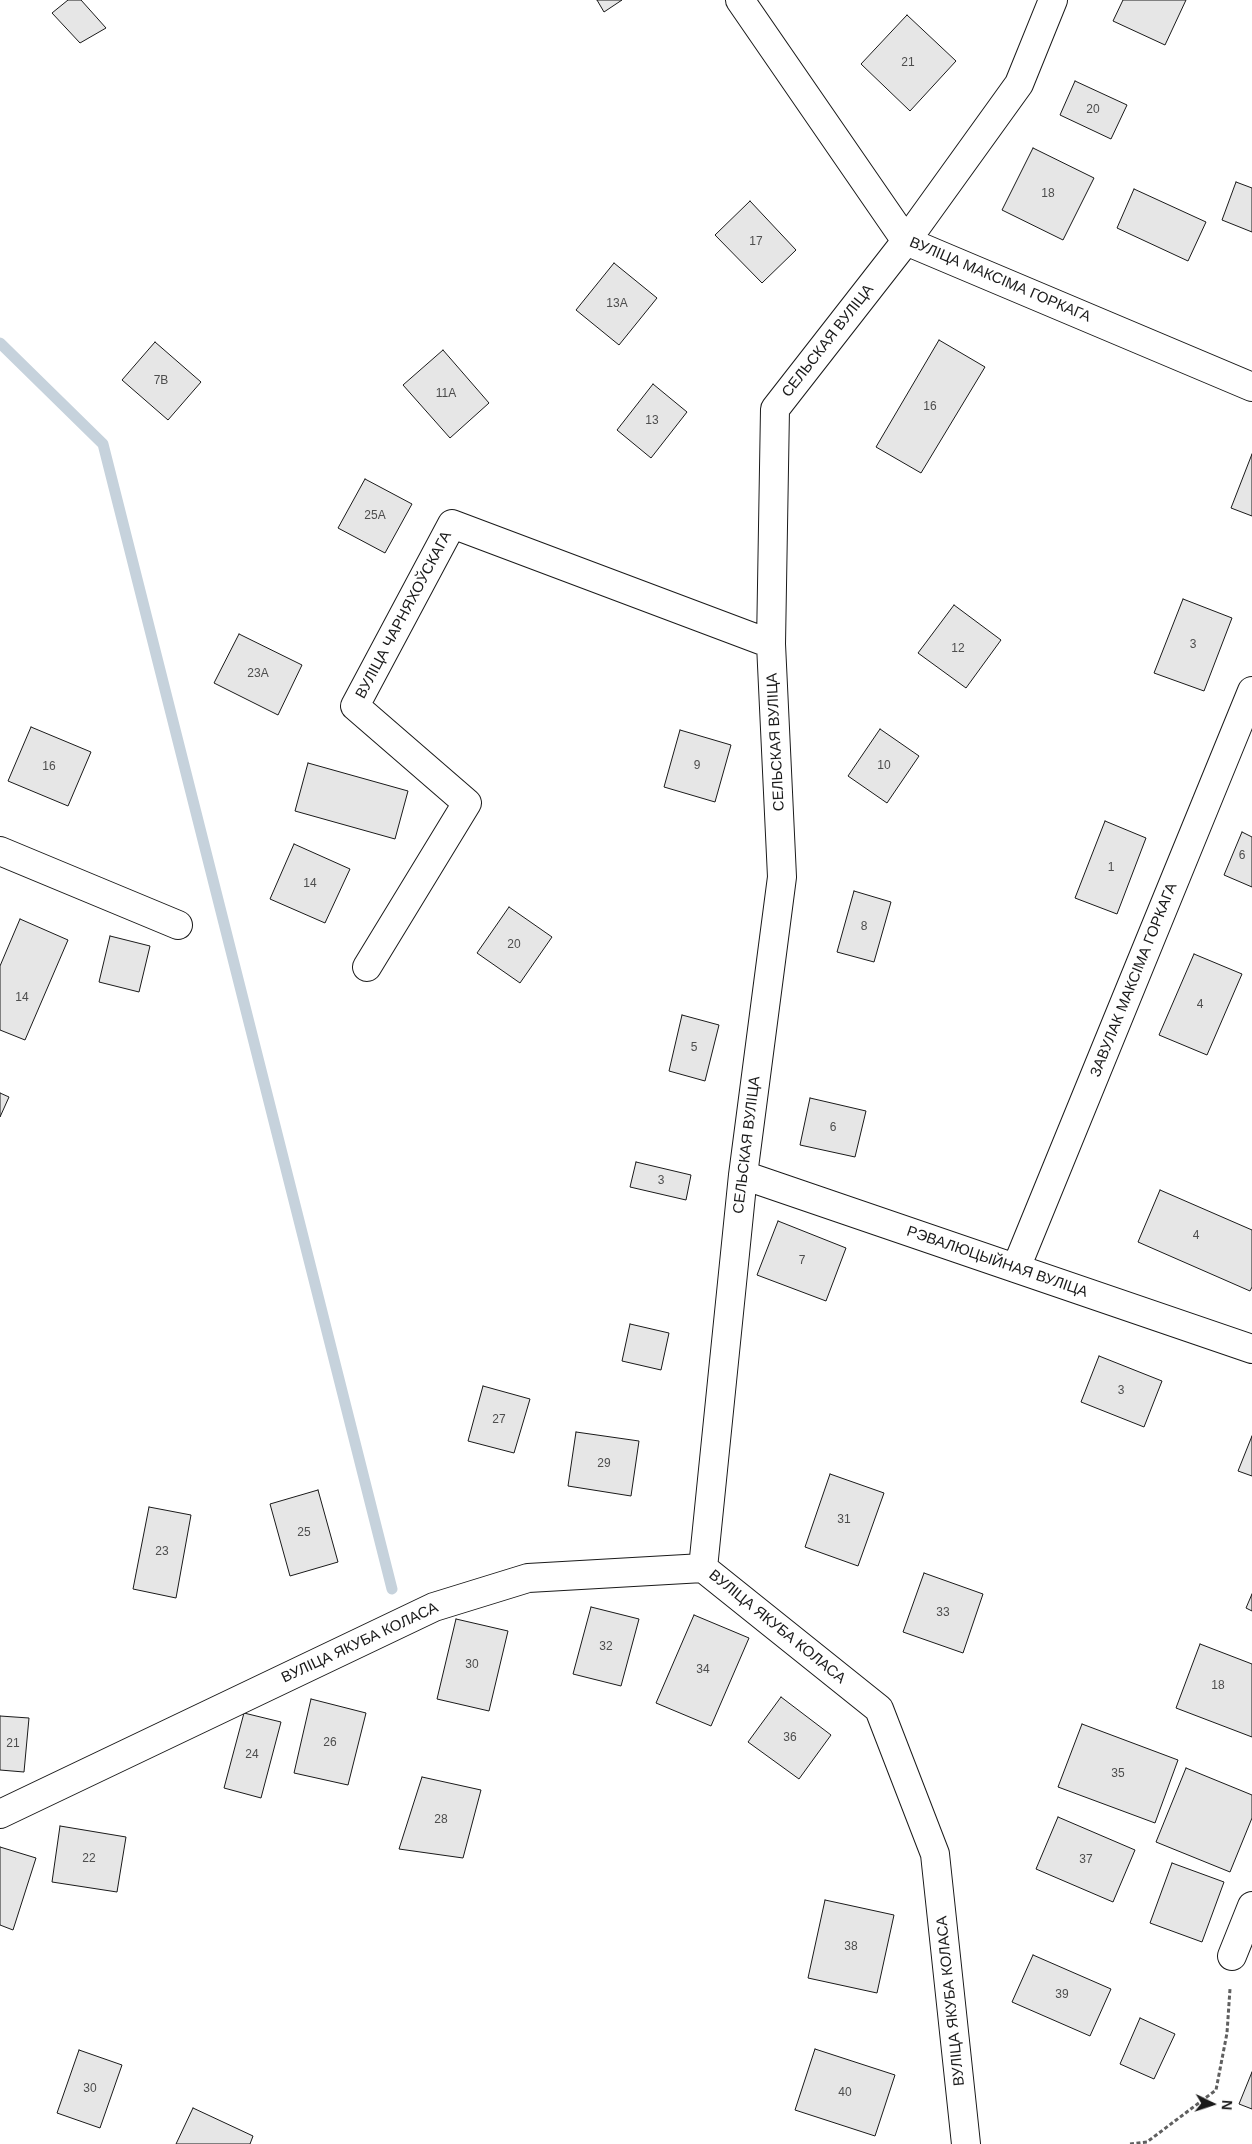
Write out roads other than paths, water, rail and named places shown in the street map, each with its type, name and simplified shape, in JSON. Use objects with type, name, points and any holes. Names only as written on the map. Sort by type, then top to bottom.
[{"type":"street","name":"ВУЛІЦА МАКСІМА ГОРКАГА","points":[[740,0],[906,241],[1252,387]]},
{"type":"street","name":"СЕЛЬСКАЯ ВУЛІЦА","points":[[703,1568],[743,1175],[782,876],[771,644],[775,409],[906,241],[1019,84],[1054,0]]},
{"type":"street","name":"ВУЛІЦА ЧАРНЯХОЎСКАГА","points":[[367,966],[467,803],[355,706],[452,524],[771,644]]},
{"type":"street","name":"ЗАВУЛАК МАКСІМА ГОРКАГА","points":[[1016,1268],[1252,691]]},
{"type":"street","points":[[0,851],[178,925]]},
{"type":"street","name":"РЭВАЛЮЦЫЙНАЯ ВУЛІЦА","points":[[743,1175],[1252,1348]]},
{"type":"street","name":"ВУЛІЦА ЯКУБА КОЛАСА","points":[[0,1814],[434,1606],[528,1578],[703,1568],[879,1709],[935,1854],[966,2144]]},
{"type":"street","points":[[1232,1956],[1252,1906]]},
{"type":"waterway","points":[[0,343],[103,444],[392,1589]]}]
